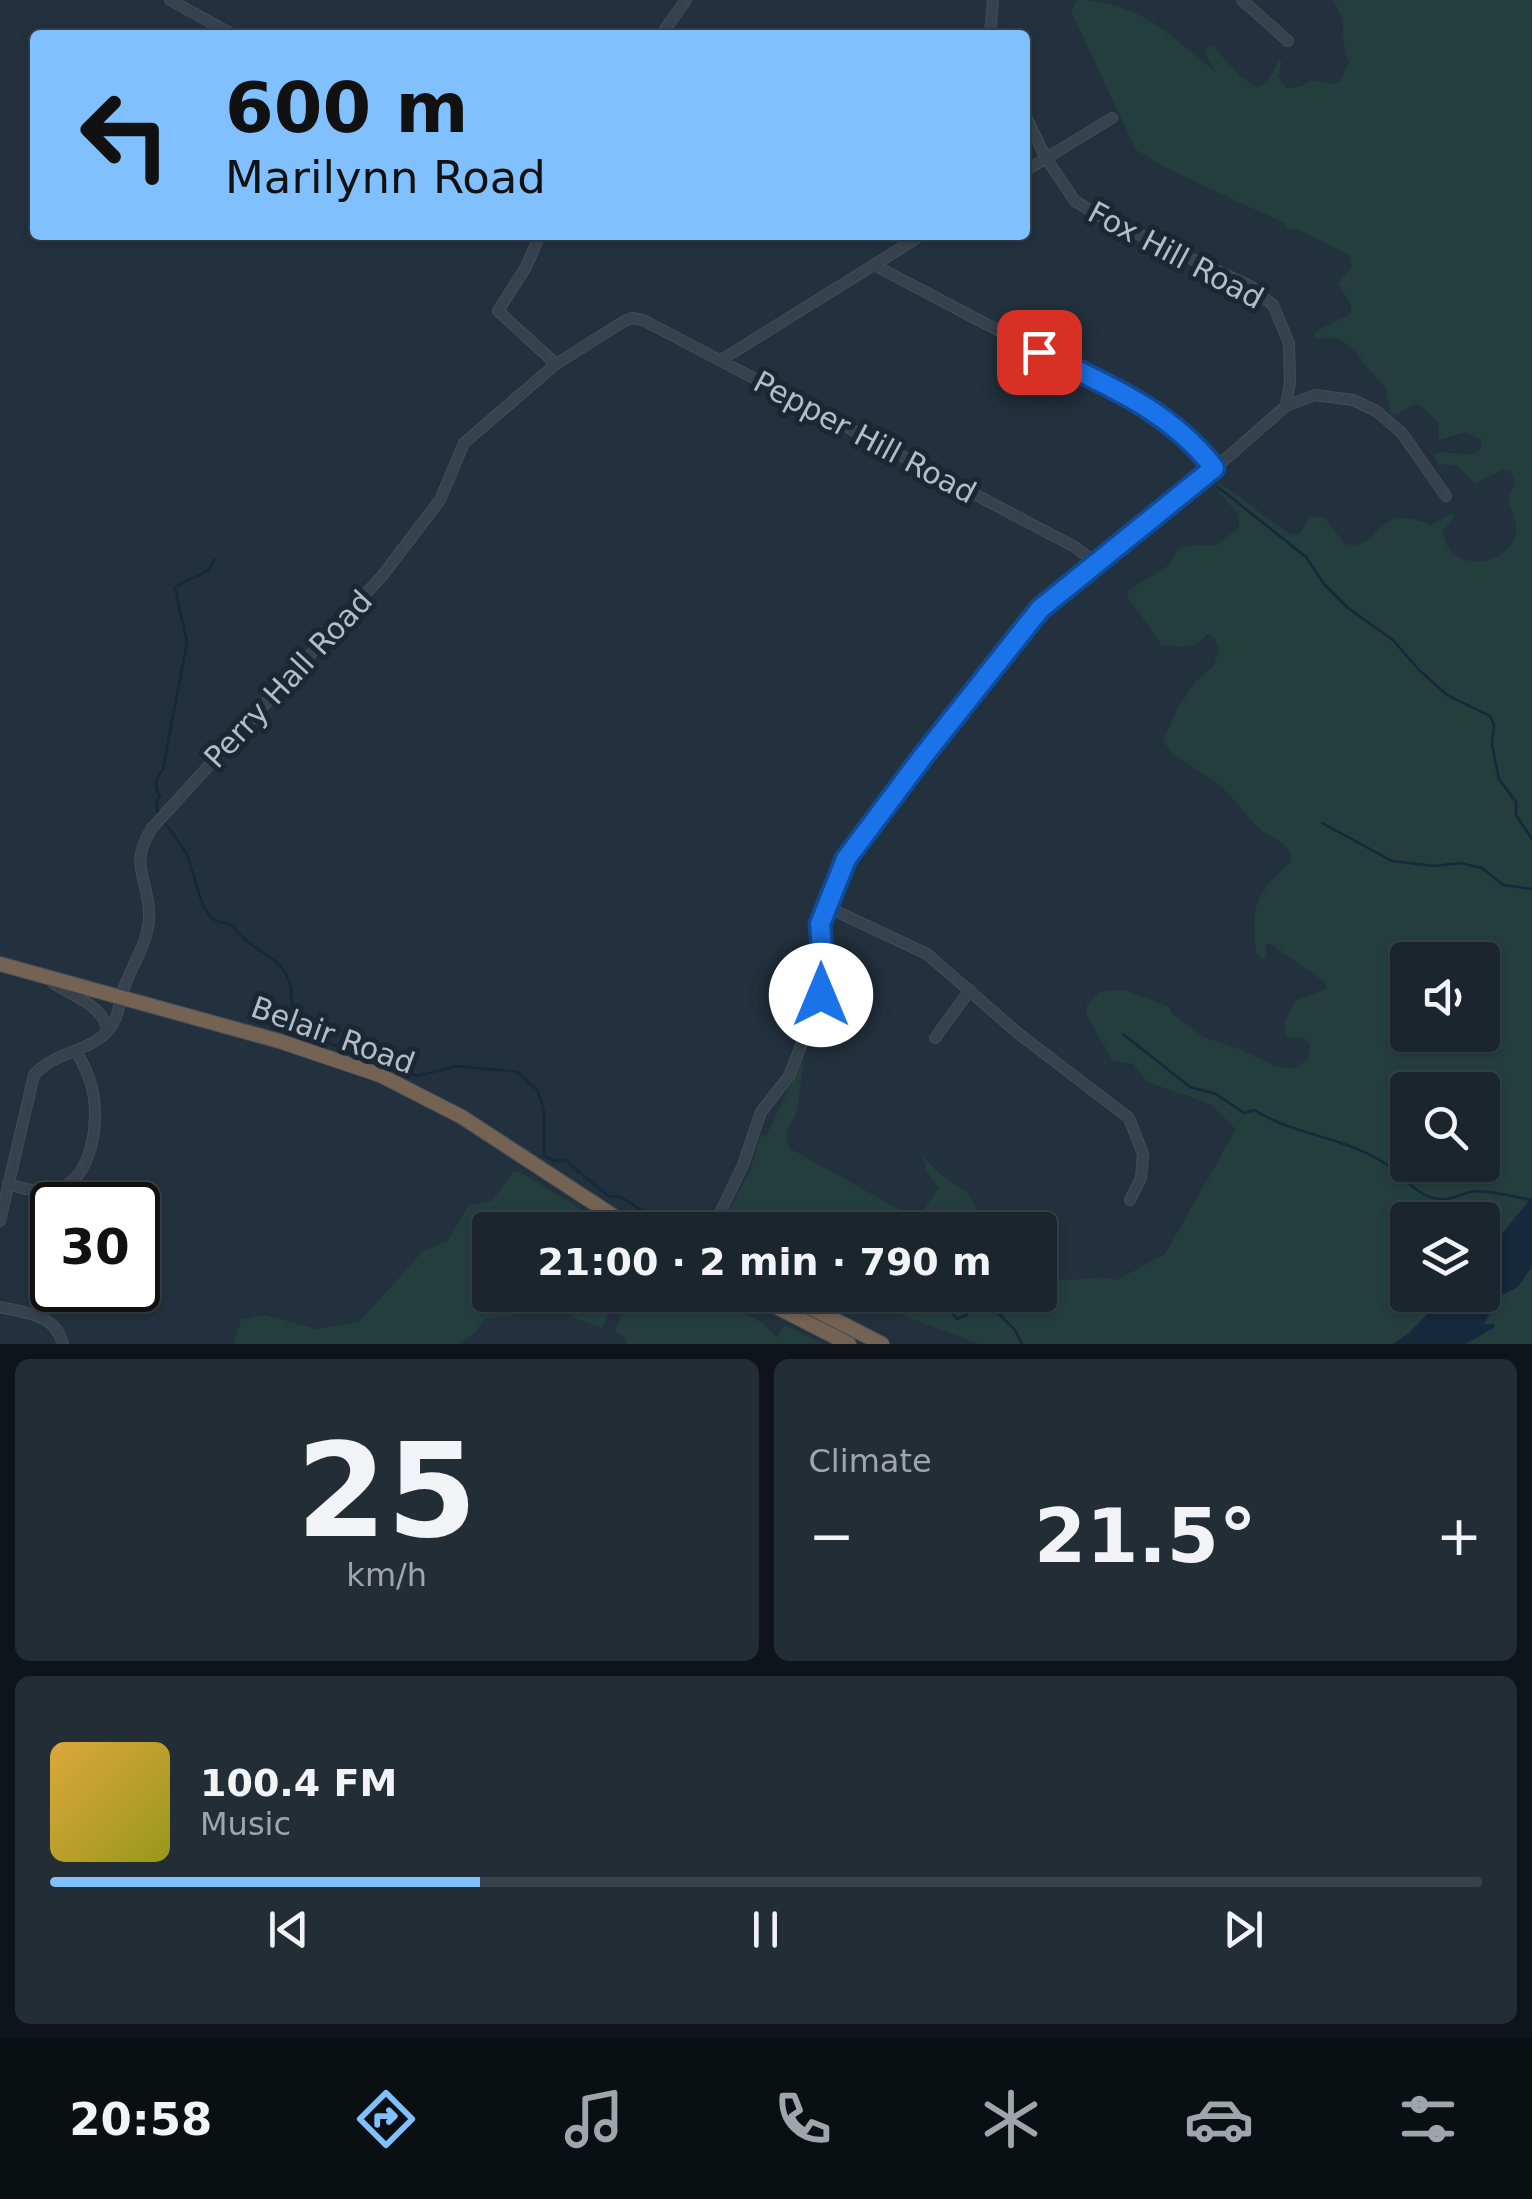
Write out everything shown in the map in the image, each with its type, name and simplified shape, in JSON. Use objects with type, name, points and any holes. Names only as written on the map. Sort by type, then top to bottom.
[{"type":"highway","name":"Belair Road","points":[[0,964],[278,1040],[380,1076],[462,1117],[610,1212]]},
{"type":"highway","points":[[786,1312],[849,1344]]},
{"type":"highway","points":[[819,1312],[882,1344]]},
{"type":"street","points":[[170,0],[223,30]]},
{"type":"street","points":[[665,30],[686,0]]},
{"type":"street","points":[[990,30],[993,0]]},
{"type":"street","points":[[1242,0],[1288,41]]},
{"type":"street","points":[[1030,168],[1112,118]]},
{"type":"street","name":"Fox Hill Road","points":[[1030,125],[1065,190],[1086,210],[1263,294],[1279,315],[1289,343],[1286,406]]},
{"type":"street","points":[[538,240],[498,311],[556,364]]},
{"type":"street","points":[[721,360],[914,240]]},
{"type":"street","points":[[874,265],[1169,421],[1194,442],[1214,468]]},
{"type":"street","name":"Perry Hall Road","points":[[107,1031],[116,1016],[149,922],[139,873],[140,854],[161,817],[381,578],[440,500],[464,443],[556,364],[632,318]]},
{"type":"street","name":"Pepper Hill Road","points":[[632,318],[721,360],[1074,547],[1095,562]]},
{"type":"street","points":[[720,1212],[761,1112],[794,1066],[821,995],[824,973],[819,938],[846,859],[1040,609],[1286,406],[1315,395],[1337,396],[1367,405],[1401,432],[1446,496]]},
{"type":"street","points":[[827,907],[927,954],[1018,1034],[1130,1118],[1143,1154],[1141,1178],[1130,1200]]},
{"type":"street","points":[[0,1222],[34,1075],[46,1064],[100,1040],[107,1031],[106,1020],[96,1010],[48,980]]},
{"type":"street","points":[[934,1038],[970,990]]},
{"type":"street","points":[[8,1184],[39,1191],[55,1190],[70,1184],[83,1168],[95,1104],[90,1079],[76,1051]]},
{"type":"street","points":[[0,1307],[43,1317],[55,1326],[63,1344]]},
{"type":"green space","points":[[1077,0],[1118,6],[1136,14],[1169,34],[1217,73],[1205,53],[1212,46],[1241,77],[1258,88],[1282,62],[1278,77],[1286,88],[1300,87],[1312,80],[1333,84],[1341,80],[1349,62],[1341,16],[1332,0],[1532,0],[1532,1344],[979,1344],[894,1312],[1057,1312],[1057,1278],[1117,1280],[1165,1254],[1236,1129],[1212,1105],[1148,1082],[1133,1064],[1112,1060],[1086,1014],[1087,1005],[1101,991],[1124,990],[1170,1007],[1170,1012],[1203,1037],[1275,1066],[1292,1069],[1307,1060],[1311,1045],[1304,1038],[1286,1037],[1284,1023],[1295,1001],[1326,989],[1326,984],[1272,944],[1266,944],[1267,958],[1256,953],[1258,901],[1291,861],[1289,850],[1256,826],[1225,790],[1181,760],[1163,741],[1178,707],[1195,682],[1214,665],[1219,649],[1215,638],[1207,634],[1192,645],[1162,645],[1127,596],[1128,591],[1169,565],[1178,549],[1215,546],[1239,528],[1239,515],[1219,493],[1217,482],[1293,535],[1300,533],[1310,517],[1324,517],[1345,544],[1366,541],[1388,522],[1398,519],[1431,525],[1453,512],[1443,531],[1447,545],[1456,555],[1480,561],[1504,553],[1516,531],[1508,500],[1515,482],[1510,472],[1502,470],[1475,484],[1458,466],[1439,464],[1432,455],[1473,455],[1480,450],[1482,440],[1465,432],[1439,440],[1438,422],[1420,405],[1413,404],[1397,415],[1390,413],[1386,388],[1346,343],[1315,338],[1318,331],[1351,313],[1351,304],[1338,283],[1352,267],[1349,255],[1297,229],[1289,229],[1284,223],[1136,150],[1071,11]]},
{"type":"green space","points":[[804,1057],[797,1112],[786,1133],[789,1148],[904,1212],[728,1212],[750,1171],[761,1135],[766,1136]]},
{"type":"green space","points":[[923,1156],[939,1173],[966,1192],[979,1212],[920,1212],[939,1188],[926,1171]]},
{"type":"green space","points":[[518,1171],[586,1212],[472,1212],[472,1312],[516,1312],[512,1317],[486,1318],[460,1344],[234,1344],[241,1319],[265,1315],[316,1329],[359,1322],[424,1250],[447,1242],[469,1205],[492,1201],[513,1172]]},
{"type":"green space","points":[[566,1312],[607,1312],[608,1316],[602,1328]]},
{"type":"green space","points":[[622,1312],[743,1312],[777,1338],[785,1325],[823,1344],[626,1344],[626,1339],[615,1331]]},
{"type":"water","points":[[1532,1197],[1532,1266],[1518,1287],[1500,1296],[1500,1236]]},
{"type":"water","points":[[1429,1312],[1491,1312],[1484,1324],[1495,1327],[1465,1344],[1393,1344]]},
{"type":"waterway","points":[[1218,487],[1306,557],[1324,584],[1348,608],[1393,640],[1447,695],[1490,716],[1499,779],[1516,802],[1516,815],[1532,839]]},
{"type":"waterway","points":[[158,814],[156,801],[160,796],[156,782],[163,769],[187,642],[175,588],[203,573],[215,559]]},
{"type":"waterway","points":[[163,820],[187,854],[209,915],[233,925],[288,978],[293,1033],[369,1055],[417,1076],[457,1066],[517,1072],[538,1091],[544,1111],[544,1156],[565,1160],[608,1196],[621,1197],[644,1212]]},
{"type":"waterway","points":[[1322,823],[1392,861],[1435,866],[1460,863],[1482,868],[1503,885],[1532,889]]},
{"type":"waterway","points":[[1123,1034],[1190,1087],[1216,1094],[1244,1113],[1254,1110],[1286,1126],[1356,1148],[1389,1166],[1427,1196],[1446,1199],[1478,1191],[1532,1200]]},
{"type":"waterway","points":[[951,1312],[957,1319],[966,1312]]},
{"type":"waterway","points":[[997,1312],[1015,1330],[1022,1344]]},
{"type":"route","points":[[821,995],[824,973],[820,924],[846,859],[1040,609],[1214,468],[1194,442],[1169,421],[1039,352]]}]
